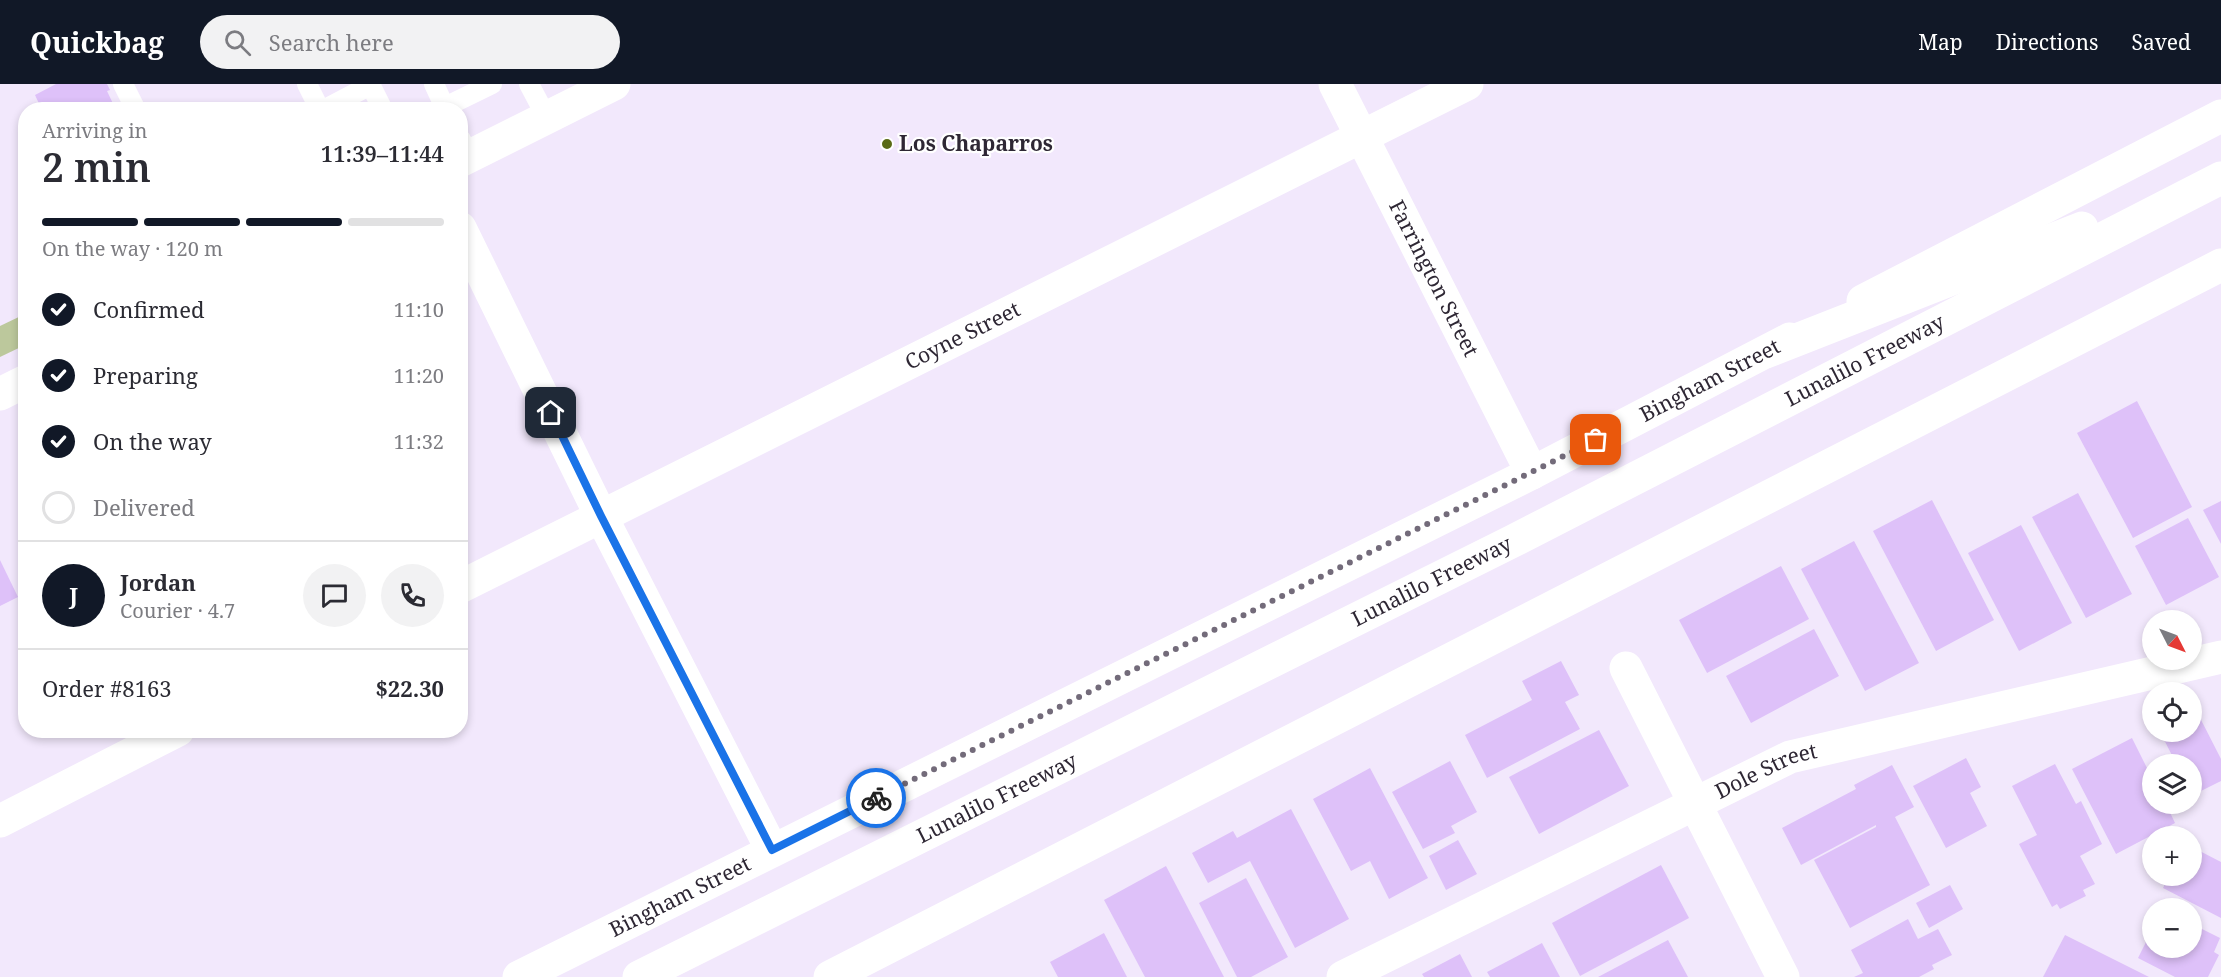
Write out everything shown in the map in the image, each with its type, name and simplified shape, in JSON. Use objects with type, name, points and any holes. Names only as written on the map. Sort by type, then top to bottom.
[{"type":"main road","points":[[468,150],[547,118],[614,84]]},
{"type":"main road","name":"Farrington Street","points":[[1335,84],[1532,473]]},
{"type":"main road","name":"Coyne Street","points":[[468,583],[1467,84]]},
{"type":"main road","name":"Bingham Street","points":[[519,977],[1532,473],[2221,116]]},
{"type":"main road","points":[[1766,352],[2221,176]]},
{"type":"main road","name":"Lunalilo Freeway","points":[[639,977],[1513,541],[2221,176]]},
{"type":"main road","points":[[468,244],[601,516],[772,850]]},
{"type":"main road","points":[[830,977],[2221,265]]},
{"type":"main road","points":[[0,394],[18,385]]},
{"type":"main road","name":"Dole Street","points":[[1343,977],[1790,757],[2221,657]]},
{"type":"main road","points":[[1626,668],[1783,977]]},
{"type":"main road","points":[[0,821],[162,738]]},
{"type":"lane","points":[[123,84],[132,102]]},
{"type":"lane","points":[[307,84],[317,102]]},
{"type":"lane","points":[[434,84],[443,102]]},
{"type":"lane","points":[[458,102],[492,84]]},
{"type":"lane","points":[[530,84],[547,118]]},
{"type":"lane","points":[[337,102],[371,85],[379,102]]},
{"type":"green space","points":[[18,317],[18,348],[0,357],[0,326]]},
{"type":"building","points":[[56,84],[107,84],[110,90],[107,91],[112,102],[38,102],[35,95]]},
{"type":"building","points":[[2137,401],[2192,507],[2133,538],[2077,433]]},
{"type":"building","points":[[2078,493],[2132,594],[2086,618],[2032,517]]},
{"type":"building","points":[[1932,500],[1994,620],[1936,651],[1873,531]]},
{"type":"building","points":[[2221,501],[2221,544],[2203,510]]},
{"type":"building","points":[[2188,518],[2219,577],[2166,605],[2135,546]]},
{"type":"building","points":[[2021,525],[2072,623],[2019,651],[1968,553]]},
{"type":"building","points":[[1854,541],[1919,663],[1865,691],[1801,569]]},
{"type":"building","points":[[0,560],[18,597],[0,606]]},
{"type":"building","points":[[1781,566],[1809,619],[1707,673],[1679,620]]},
{"type":"building","points":[[1814,629],[1839,676],[1751,723],[1726,676]]},
{"type":"building","points":[[1561,661],[1579,695],[1565,702],[1580,729],[1487,778],[1465,735],[1532,700],[1522,681]]},
{"type":"building","points":[[2202,722],[2221,759],[2221,781],[2202,790],[2202,754],[2171,754],[2165,742],[2202,742]]},
{"type":"building","points":[[1599,730],[1629,786],[1539,834],[1509,777]]},
{"type":"building","points":[[2132,738],[2142,758],[2142,814],[2171,814],[2175,823],[2169,826],[2142,826],[2142,840],[2116,854],[2072,769]]},
{"type":"building","points":[[1966,758],[1981,787],[1970,793],[1987,826],[1946,848],[1913,786]]},
{"type":"building","points":[[1450,761],[1477,812],[1451,826],[1455,833],[1423,849],[1392,792]]},
{"type":"building","points":[[2055,764],[2076,804],[2081,801],[2102,844],[2080,856],[2095,884],[2083,890],[2086,896],[2060,909],[2057,904],[2052,907],[2019,844],[2037,835],[2012,786]]},
{"type":"building","points":[[1892,765],[1914,807],[1895,817],[1930,885],[1850,928],[1814,860],[1876,825],[1801,865],[1782,828],[1856,789],[1854,785]]},
{"type":"building","points":[[1370,768],[1428,878],[1389,899],[1370,861],[1351,871],[1313,799]]},
{"type":"building","points":[[1291,809],[1349,919],[1295,948],[1250,861],[1208,883],[1192,853],[1233,831],[1237,838]]},
{"type":"building","points":[[1458,840],[1477,874],[1446,890],[1429,856]]},
{"type":"building","points":[[2202,852],[2221,862],[2221,918],[2202,908],[2202,898],[2182,898],[2163,888],[2164,886],[2202,886]]},
{"type":"building","points":[[1661,865],[1689,918],[1580,976],[1552,923]]},
{"type":"building","points":[[1166,866],[1224,977],[1145,977],[1104,900]]},
{"type":"building","points":[[1246,878],[1288,957],[1251,977],[1237,977],[1199,903]]},
{"type":"building","points":[[1950,885],[1963,909],[1929,928],[1916,903]]},
{"type":"building","points":[[1908,919],[1918,939],[1938,929],[1952,955],[1932,965],[1934,969],[1919,977],[1854,977],[1863,973],[1851,950]]},
{"type":"building","points":[[2202,929],[2220,938],[2214,952],[2219,955],[2208,977],[2175,977],[2138,958],[2142,950],[2142,958],[2202,958]]},
{"type":"building","points":[[1104,933],[1127,977],[1058,977],[1050,962]]},
{"type":"building","points":[[2065,935],[2149,977],[2043,977]]},
{"type":"building","points":[[1668,940],[1688,977],[1598,977]]},
{"type":"building","points":[[1542,943],[1560,977],[1490,977],[1487,972]]},
{"type":"building","points":[[1460,954],[1472,977],[1424,977],[1422,974]]},
{"type":"way so far","points":[[876,798],[1596,440]]},
{"type":"place","name":"Los Chaparros","points":[[887,144]]},
{"type":"route","points":[[551,413],[601,516],[772,850],[876,798]]}]
